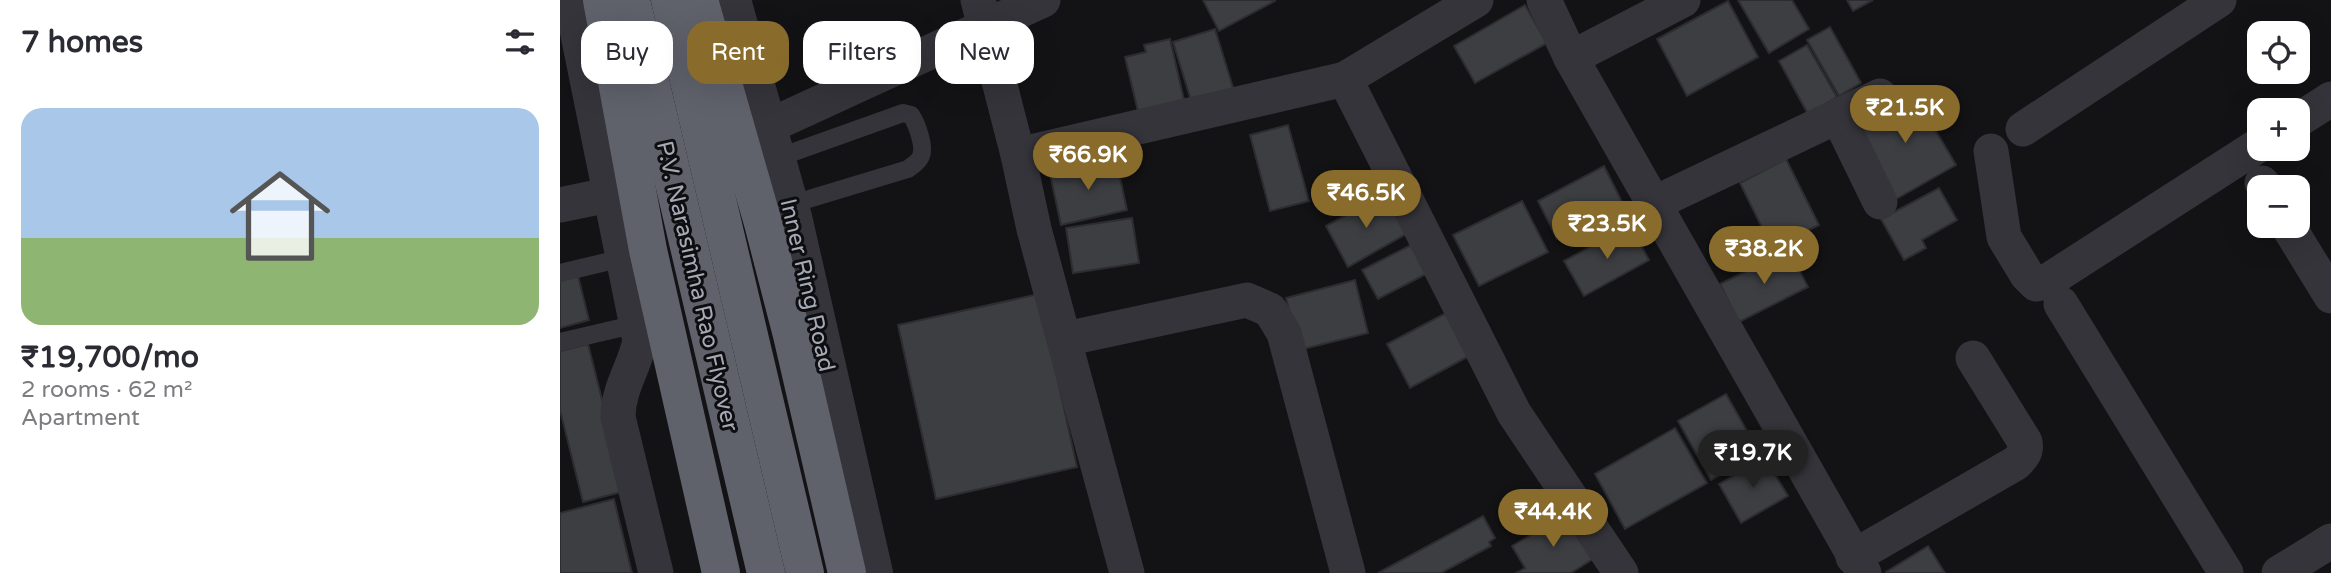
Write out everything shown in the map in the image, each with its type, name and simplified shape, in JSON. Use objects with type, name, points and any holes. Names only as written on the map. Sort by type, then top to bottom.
[{"type":"highway","points":[[602,0],[648,250],[721,573]]},
{"type":"highway","name":"P.V. Narasimha Rao Flyover","points":[[631,0],[766,573]]},
{"type":"highway","name":"P.V. Narasimha Rao Flyover","points":[[670,0],[805,573]]},
{"type":"highway","points":[[699,0],[776,272],[847,573]]},
{"type":"street","points":[[571,0],[640,341],[637,356],[618,402],[618,417],[656,573]]},
{"type":"street","name":"Inner Ring Road","points":[[732,0],[789,205],[874,573]]},
{"type":"street","points":[[715,150],[772,142],[982,14],[1043,0]]},
{"type":"street","points":[[1018,155],[1345,79],[1476,0]]},
{"type":"street","points":[[1545,0],[1571,58],[1858,565],[2017,463],[2022,457],[2026,449],[2025,442],[1973,358]]},
{"type":"street","points":[[1571,58],[1683,0]]},
{"type":"street","points":[[2023,129],[2219,0]]},
{"type":"street","points":[[982,14],[1034,229],[1127,573]]},
{"type":"street","points":[[1345,79],[1514,413],[1621,573]]},
{"type":"street","points":[[1653,204],[1880,96]]},
{"type":"street","points":[[2310,112],[2331,99]]},
{"type":"street","points":[[1838,116],[1880,202]]},
{"type":"street","points":[[1991,151],[2004,237],[2027,275],[2036,284],[2046,282],[2247,153]]},
{"type":"street","points":[[560,205],[666,183]]},
{"type":"street","points":[[2295,238],[2331,296]]},
{"type":"street","points":[[1065,339],[1247,300],[1270,310],[1284,333],[1348,573]]},
{"type":"street","points":[[2061,304],[2226,573]]},
{"type":"street","points":[[2279,573],[2331,541]]},
{"type":"lane","points":[[772,142],[903,113],[911,115],[915,121],[922,152],[920,160],[908,169],[789,205]]},
{"type":"lane","points":[[560,273],[623,258]]},
{"type":"lane","points":[[560,342],[637,324]]},
{"type":"building","points":[[1203,0],[1275,0],[1275,1],[1219,31]]},
{"type":"building","points":[[1738,0],[1792,0],[1809,29],[1769,53]]},
{"type":"building","points":[[1847,0],[1873,0],[1853,11]]},
{"type":"building","points":[[1728,1],[1758,57],[1687,96],[1657,39]]},
{"type":"building","points":[[1525,5],[1547,43],[1475,83],[1454,46]]},
{"type":"building","points":[[1830,27],[1861,83],[1839,96],[1807,40]]},
{"type":"building","points":[[1215,29],[1235,94],[1193,107],[1173,42]]},
{"type":"building","points":[[1170,39],[1187,113],[1141,124],[1125,57],[1146,52],[1144,45]]},
{"type":"building","points":[[1807,45],[1837,97],[1808,114],[1779,61]]},
{"type":"building","points":[[1929,87],[1943,113],[1930,121],[1956,165],[1891,202],[1850,132]]},
{"type":"building","points":[[1288,125],[1309,201],[1270,211],[1250,135]]},
{"type":"building","points":[[1116,159],[1127,210],[1061,225],[1050,174]]},
{"type":"building","points":[[1786,159],[1819,225],[1772,248],[1740,183]]},
{"type":"building","points":[[1604,166],[1623,204],[1557,239],[1538,201]]},
{"type":"building","points":[[1939,188],[1957,220],[1922,240],[1926,248],[1904,260],[1881,219]]},
{"type":"building","points":[[1384,194],[1406,234],[1348,267],[1326,226]]},
{"type":"building","points":[[1522,201],[1548,252],[1479,286],[1453,235]]},
{"type":"building","points":[[1132,218],[1139,263],[1073,273],[1066,228]]},
{"type":"building","points":[[1630,225],[1649,260],[1584,296],[1564,261]]},
{"type":"building","points":[[1411,245],[1426,274],[1378,299],[1362,270]]},
{"type":"building","points":[[1789,250],[1808,287],[1739,322],[1720,284]]},
{"type":"building","points":[[578,276],[589,320],[560,328],[560,280]]},
{"type":"building","points":[[1355,280],[1368,333],[1299,350],[1286,298]]},
{"type":"building","points":[[1039,294],[1077,467],[936,499],[898,325]]},
{"type":"building","points":[[1446,313],[1469,356],[1410,388],[1387,344]]},
{"type":"building","points":[[588,344],[625,491],[583,502],[560,410],[560,351]]},
{"type":"building","points":[[1726,394],[1760,454],[1746,461],[1742,453],[1733,458],[1737,466],[1711,480],[1678,421]]},
{"type":"building","points":[[1675,428],[1707,483],[1625,529],[1595,474]]},
{"type":"building","points":[[1765,458],[1788,496],[1741,523],[1719,484]]},
{"type":"building","points":[[614,499],[632,573],[560,573],[560,513]]},
{"type":"building","points":[[1566,514],[1593,559],[1571,573],[1516,573],[1525,568],[1512,546]]},
{"type":"building","points":[[1483,516],[1495,538],[1489,542],[1491,546],[1441,573],[1378,573]]},
{"type":"building","points":[[1928,546],[1945,573],[1886,572]]}]
